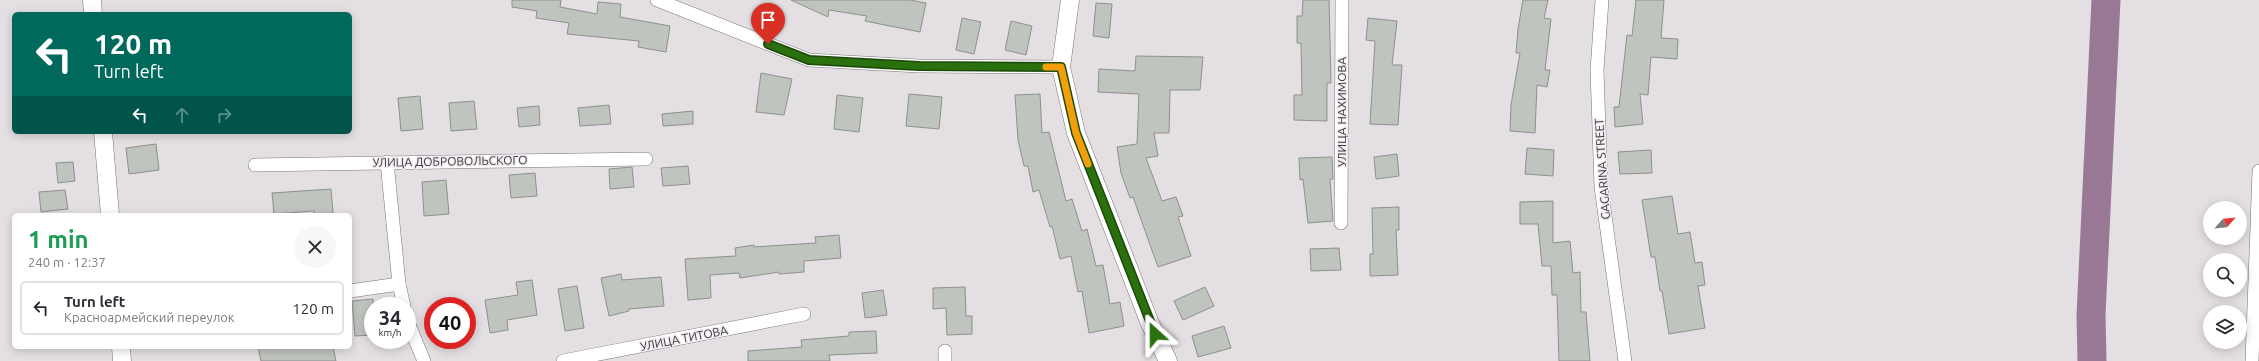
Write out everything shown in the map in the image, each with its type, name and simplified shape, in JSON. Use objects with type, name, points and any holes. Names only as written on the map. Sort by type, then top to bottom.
[{"type":"street","points":[[92,0],[93,12]]},
{"type":"street","points":[[657,0],[809,60],[919,66],[1061,67]]},
{"type":"street","points":[[1070,0],[1061,67],[1076,133],[1149,321],[1168,361]]},
{"type":"street","name":"УЛИЦА НАХИМОВА","points":[[1341,223],[1342,0]]},
{"type":"street","name":"GAGARINA STREET","points":[[1602,0],[1597,70],[1601,187],[1625,361]]},
{"type":"street","points":[[103,134],[110,213]]},
{"type":"street","name":"УЛИЦА ДОБРОВОЛЬСКОГО","points":[[255,165],[646,159]]},
{"type":"street","points":[[387,162],[402,297]]},
{"type":"street","points":[[2252,361],[2259,171]]},
{"type":"street","points":[[352,291],[400,284]]},
{"type":"street","name":"УЛИЦА ТИТОВА","points":[[563,361],[804,314]]},
{"type":"street","points":[[416,342],[424,361]]},
{"type":"street","points":[[120,349],[122,361]]},
{"type":"building","points":[[512,0],[561,0],[560,7],[597,14],[598,2],[621,4],[620,17],[670,26],[666,52],[638,47],[639,41],[567,34],[569,23],[536,18],[537,11],[512,7]]},
{"type":"building","points":[[791,0],[910,0],[926,3],[920,32],[865,21],[867,16],[829,10],[828,17]]},
{"type":"building","points":[[1303,0],[1329,0],[1331,83],[1327,83],[1327,121],[1294,120],[1294,95],[1302,95],[1301,43],[1297,43],[1297,16],[1302,16]]},
{"type":"building","points":[[1523,0],[1548,0],[1544,18],[1551,19],[1545,70],[1550,70],[1547,87],[1537,85],[1535,133],[1510,131],[1511,105],[1520,53],[1516,53]]},
{"type":"building","points":[[1636,0],[1664,0],[1661,38],[1678,39],[1677,59],[1651,57],[1648,95],[1640,94],[1643,124],[1615,127],[1614,107],[1619,107],[1627,35],[1632,36]]},
{"type":"building","points":[[1096,3],[1112,4],[1109,38],[1093,36]]},
{"type":"building","points":[[962,18],[981,22],[974,54],[956,50]]},
{"type":"building","points":[[1368,18],[1397,21],[1392,65],[1402,65],[1398,125],[1370,124],[1375,41],[1366,40]]},
{"type":"building","points":[[1011,21],[1032,26],[1026,55],[1005,50]]},
{"type":"building","points":[[1136,56],[1203,57],[1200,90],[1170,90],[1169,133],[1154,133],[1158,156],[1146,158],[1162,201],[1176,197],[1183,216],[1178,217],[1191,256],[1158,267],[1133,197],[1130,198],[1121,173],[1117,147],[1137,144],[1139,94],[1098,92],[1099,69],[1135,71]]},
{"type":"building","points":[[761,73],[792,79],[784,115],[756,112]]},
{"type":"building","points":[[909,94],[942,97],[939,129],[906,126]]},
{"type":"building","points":[[1040,94],[1042,133],[1049,132],[1066,201],[1072,199],[1082,231],[1087,229],[1096,266],[1103,265],[1110,304],[1120,302],[1124,326],[1089,333],[1082,291],[1078,292],[1071,256],[1060,259],[1052,226],[1050,227],[1039,190],[1033,192],[1028,166],[1024,166],[1018,140],[1015,95]]},
{"type":"building","points":[[837,95],[863,98],[859,132],[834,129]]},
{"type":"building","points":[[420,96],[423,129],[401,131],[398,98]]},
{"type":"building","points":[[474,101],[477,129],[451,131],[449,103]]},
{"type":"building","points":[[609,105],[611,124],[580,126],[578,108]]},
{"type":"building","points":[[539,106],[540,125],[519,127],[517,108]]},
{"type":"building","points":[[693,111],[693,124],[663,126],[662,114]]},
{"type":"building","points":[[156,144],[159,170],[129,174],[126,148]]},
{"type":"building","points":[[1527,148],[1554,150],[1553,176],[1525,174]]},
{"type":"building","points":[[1651,150],[1652,173],[1620,174],[1618,152]]},
{"type":"building","points":[[1397,154],[1399,176],[1376,179],[1374,157]]},
{"type":"building","points":[[1332,157],[1333,179],[1330,179],[1333,221],[1308,223],[1303,179],[1300,180],[1299,158]]},
{"type":"building","points":[[73,162],[75,181],[58,183],[56,163]]},
{"type":"building","points":[[688,166],[690,184],[663,186],[661,168]]},
{"type":"building","points":[[632,167],[634,187],[610,189],[609,169]]},
{"type":"building","points":[[535,173],[537,196],[511,198],[509,175]]},
{"type":"building","points":[[446,180],[449,214],[424,216],[422,182]]},
{"type":"building","points":[[331,189],[333,213],[314,213],[314,211],[274,213],[272,193]]},
{"type":"building","points":[[65,190],[68,209],[41,212],[39,192]]},
{"type":"building","points":[[1672,196],[1678,234],[1690,232],[1695,263],[1702,262],[1705,285],[1698,286],[1705,328],[1669,334],[1655,257],[1651,257],[1642,200]]},
{"type":"building","points":[[1553,201],[1553,243],[1570,241],[1573,273],[1580,272],[1581,312],[1586,312],[1590,361],[1559,361],[1557,295],[1552,295],[1551,266],[1542,266],[1538,224],[1520,224],[1520,202]]},
{"type":"building","points":[[1399,207],[1399,230],[1396,230],[1398,275],[1370,276],[1370,254],[1373,254],[1372,208]]},
{"type":"building","points":[[839,235],[841,258],[804,261],[804,272],[779,274],[779,272],[740,278],[739,273],[710,275],[711,298],[688,300],[685,259],[736,256],[735,248],[754,245],[754,247],[816,243],[815,237]]},
{"type":"building","points":[[1339,248],[1341,270],[1311,271],[1310,249]]},
{"type":"building","points":[[621,274],[622,280],[661,277],[664,306],[629,309],[629,311],[609,316],[601,278]]},
{"type":"building","points":[[532,280],[537,315],[507,320],[508,330],[490,333],[485,300],[518,295],[516,282]]},
{"type":"building","points":[[577,286],[584,328],[565,331],[558,289]]},
{"type":"building","points":[[965,287],[966,316],[972,316],[972,334],[947,335],[946,308],[933,309],[933,288]]},
{"type":"building","points":[[1205,287],[1214,306],[1183,320],[1174,301]]},
{"type":"building","points":[[883,290],[887,315],[865,318],[862,293]]},
{"type":"building","points":[[364,300],[364,336],[355,336],[352,301]]},
{"type":"building","points":[[1224,326],[1231,348],[1198,357],[1192,336]]},
{"type":"building","points":[[876,331],[877,353],[829,355],[830,361],[748,361],[748,351],[802,347],[801,340],[849,336],[849,332]]},
{"type":"building","points":[[258,349],[333,349],[336,361],[261,361]]},
{"type":"waterway","points":[[2092,361],[2091,315],[2106,0]]},
{"type":"slow traffic","points":[[1046,67],[1061,67],[1076,133],[1088,164]]},
{"type":"route","points":[[768,44],[809,60],[919,66],[1061,67],[1076,133],[1155,334]]}]
